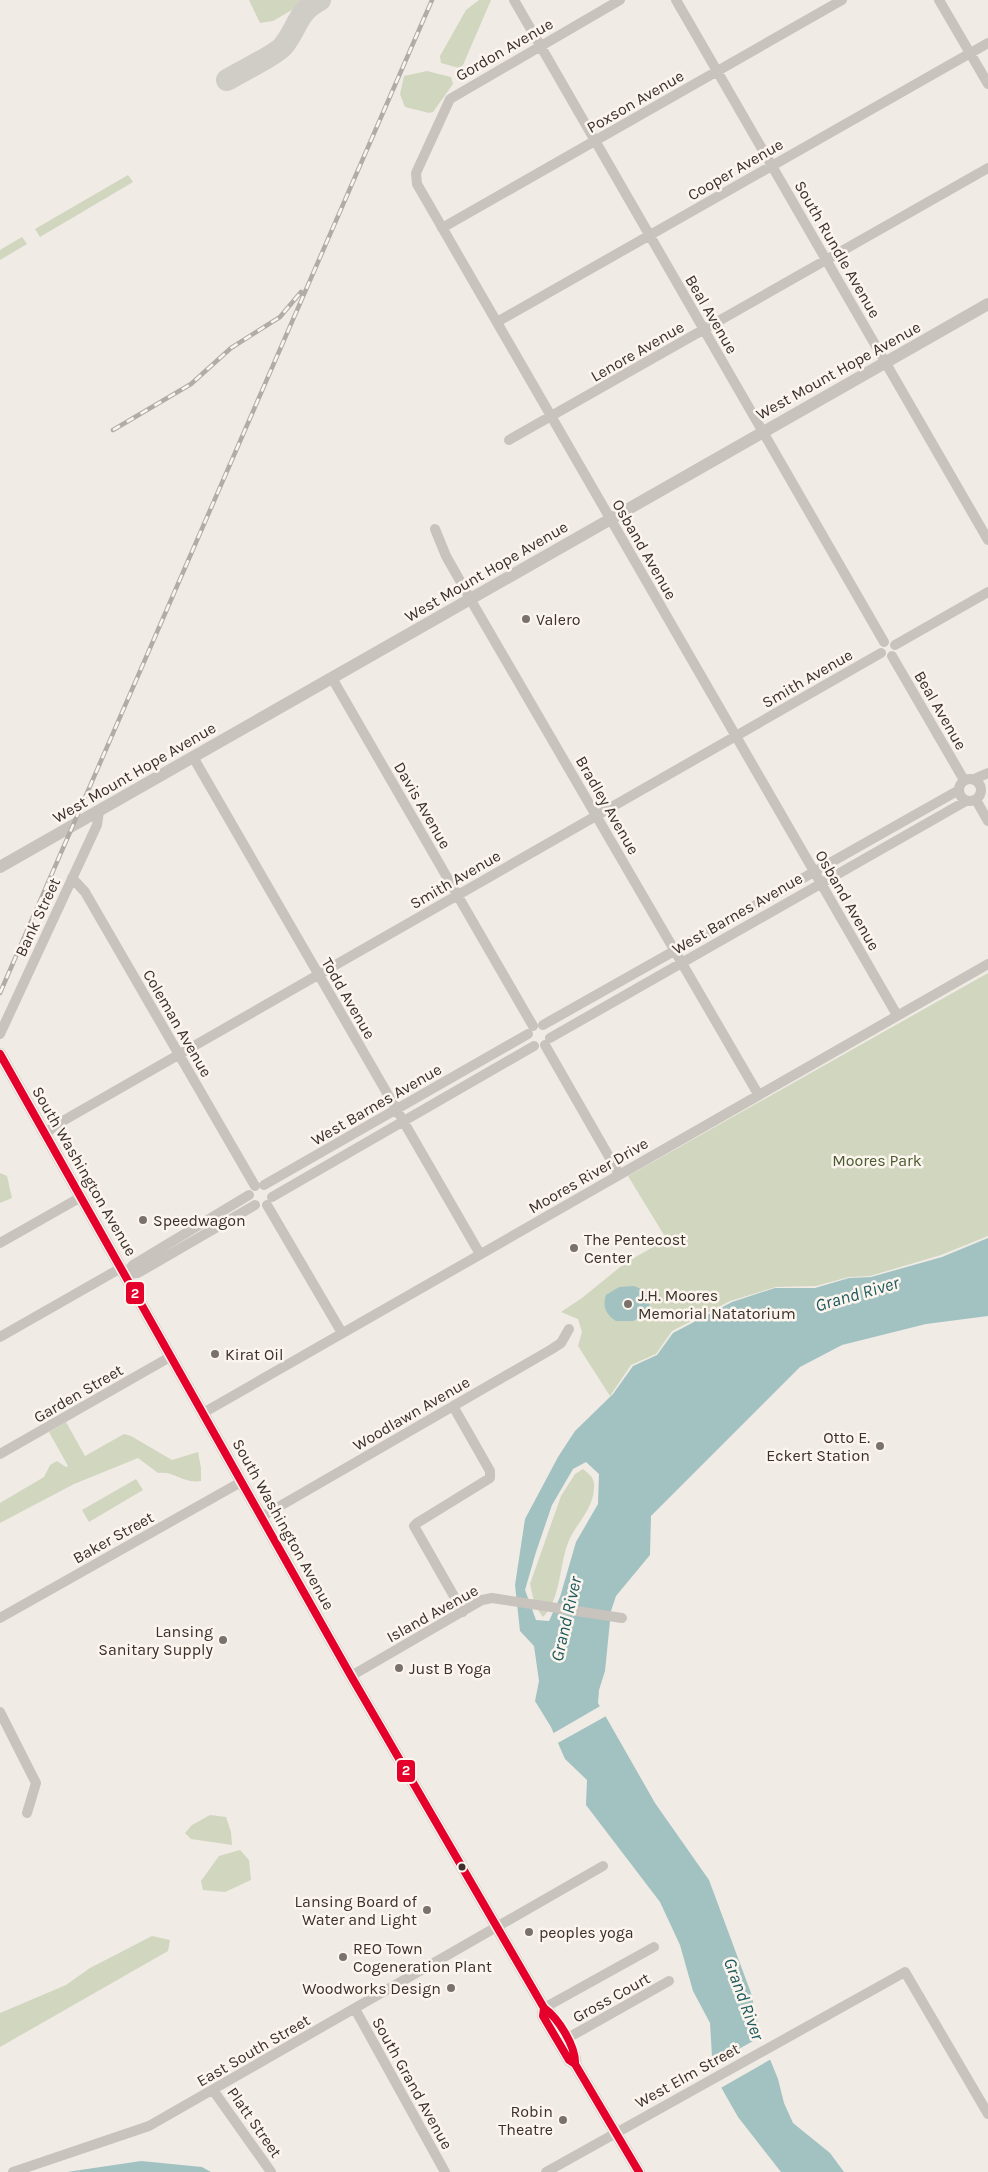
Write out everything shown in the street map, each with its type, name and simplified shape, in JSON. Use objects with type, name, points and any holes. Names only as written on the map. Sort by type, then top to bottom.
[{"type":"street","name":"Beal Avenue","points":[[514,0],[762,431],[890,643]]},
{"type":"street","name":"Gordon Avenue","points":[[455,94],[620,0]]},
{"type":"street","name":"South Rundle Avenue","points":[[676,0],[988,540]]},
{"type":"street","name":"Poxson Avenue","points":[[442,228],[842,0]]},
{"type":"street","points":[[939,0],[988,84]]},
{"type":"street","name":"Cooper Avenue","points":[[497,322],[988,43]]},
{"type":"street","name":"Osband Avenue","points":[[455,94],[447,104],[416,178],[417,184],[897,1015]]},
{"type":"street","name":"Lenore Avenue","points":[[508,440],[988,168]]},
{"type":"street","name":"West Mount Hope Avenue","points":[[0,867],[762,431],[988,304]]},
{"type":"street","name":"Bradley Avenue","points":[[435,529],[439,542],[471,598],[758,1094]]},
{"type":"street","points":[[890,643],[896,652],[892,656],[885,656],[880,648],[988,592]]},
{"type":"street","name":"Smith Avenue","points":[[46,1134],[54,1126],[881,652]]},
{"type":"street","name":"Beal Avenue","points":[[892,656],[966,783]]},
{"type":"street","name":"Davis Avenue","points":[[332,678],[535,1028]]},
{"type":"street","name":"Todd Avenue","points":[[193,757],[480,1254]]},
{"type":"street","name":"West Barnes Avenue","points":[[260,1185],[814,872],[966,783],[988,773]]},
{"type":"street","points":[[978,795],[961,796],[966,783],[981,786],[978,795],[988,821]]},
{"type":"street","name":"West Barnes Avenue","points":[[269,1201],[403,1121],[978,795]]},
{"type":"street","name":"Bank Street","points":[[0,1034],[97,825],[99,811]]},
{"type":"street","name":"Coleman Avenue","points":[[72,878],[85,892],[179,1054],[260,1185],[270,1190],[269,1201]]},
{"type":"street","name":"Moores River Drive","points":[[203,1413],[988,964]]},
{"type":"street","points":[[543,1043],[529,1041],[535,1028],[548,1029],[543,1043],[619,1174]]},
{"type":"street","name":"South Washington Avenue","points":[[0,1054],[351,1676],[544,2008],[550,2011],[566,2039],[576,2057],[575,2064]]},
{"type":"street","points":[[0,1337],[123,1271],[249,1195],[260,1185]]},
{"type":"street","points":[[249,1195],[255,1205]]},
{"type":"street","points":[[0,1243],[81,1197]]},
{"type":"street","points":[[123,1271],[138,1273],[255,1205],[269,1201],[342,1333]]},
{"type":"street","name":"Woodlawn Avenue","points":[[261,1517],[552,1349],[561,1343],[569,1329]]},
{"type":"street","name":"Garden Street","points":[[0,1454],[170,1357]]},
{"type":"street","points":[[453,1406],[490,1471],[490,1478],[414,1526],[463,1612]]},
{"type":"street","name":"Baker Street","points":[[0,1618],[241,1482]]},
{"type":"street","name":"Island Avenue","points":[[351,1676],[482,1600],[499,1598],[622,1618]]},
{"type":"street","points":[[0,1712],[36,1783],[27,1813]]},
{"type":"street","name":"East South Street","points":[[13,2172],[149,2126],[603,1866]]},
{"type":"street","points":[[544,2008],[654,1946]]},
{"type":"street","name":"West Elm Street","points":[[546,2172],[905,1972],[988,2114]]},
{"type":"street","name":"Gross Court","points":[[566,2039],[670,1981]]},
{"type":"street","name":"South Washington Avenue","points":[[544,2008],[543,2016],[569,2060],[575,2064],[639,2172]]},
{"type":"street","name":"South Grand Avenue","points":[[355,2009],[446,2172]]},
{"type":"street","name":"Platt Street","points":[[214,2090],[272,2172]]},
{"type":"green space","points":[[249,0],[309,0],[273,21],[260,23]]},
{"type":"green space","points":[[479,0],[491,0],[463,65],[459,68],[441,63],[440,56],[466,10]]},
{"type":"green space","points":[[427,71],[451,77],[453,84],[433,112],[429,113],[405,107],[400,94],[404,76]]},
{"type":"green space","points":[[128,175],[133,182],[40,237],[35,229]]},
{"type":"green space","points":[[22,237],[27,244],[0,260],[0,250]]},
{"type":"green space","name":"Moores Park","points":[[988,973],[988,1236],[941,1255],[870,1276],[849,1277],[816,1286],[776,1287],[730,1301],[672,1331],[656,1354],[631,1365],[610,1396],[578,1346],[582,1332],[578,1319],[561,1312],[582,1298],[625,1263],[662,1242],[664,1235],[628,1176]]},
{"type":"green space","points":[[0,1173],[7,1176],[12,1198],[0,1203]]},
{"type":"green space","points":[[66,1422],[85,1456],[124,1434],[131,1436],[172,1460],[198,1452],[201,1481],[189,1481],[169,1474],[158,1473],[138,1458],[74,1484],[0,1523],[0,1503],[44,1477],[50,1465],[57,1461],[66,1467],[68,1466],[49,1432]]},
{"type":"green space","points":[[583,1469],[593,1479],[593,1496],[568,1543],[553,1601],[543,1617],[535,1606],[530,1584],[561,1496],[575,1474]]},
{"type":"green space","points":[[136,1479],[143,1490],[89,1522],[82,1510]]},
{"type":"green space","points":[[210,1815],[226,1817],[231,1832],[232,1845],[191,1839],[185,1833],[192,1825]]},
{"type":"green space","points":[[240,1850],[249,1860],[251,1880],[225,1892],[203,1890],[201,1881],[219,1856]]},
{"type":"green space","points":[[152,1936],[170,1940],[168,1951],[0,2047],[0,2013],[66,1985],[90,1968]]},
{"type":"water","name":"Grand River","points":[[988,1238],[988,1316],[926,1324],[842,1345],[800,1367],[651,1516],[650,1555],[616,1596],[611,1611],[605,1671],[599,1690],[598,1703],[655,1803],[709,1880],[751,1993],[761,2037],[793,2123],[830,2153],[844,2172],[781,2172],[738,2117],[713,2073],[710,2023],[693,1991],[680,1945],[660,1902],[586,1805],[587,1780],[565,1759],[551,1727],[535,1701],[539,1681],[534,1646],[520,1631],[515,1585],[525,1519],[558,1457],[575,1431],[613,1394],[633,1366],[657,1355],[673,1333],[732,1302],[775,1288],[815,1288],[849,1278],[871,1277],[942,1257]],"holes":[[[586,1462],[599,1474],[598,1504],[576,1542],[560,1597],[549,1621],[536,1620],[525,1590],[552,1505],[573,1469]]]},
{"type":"water","name":"J.H. Moores Memorial Natatorium","points":[[634,1286],[641,1289],[650,1299],[649,1312],[633,1321],[616,1321],[606,1310],[604,1303],[606,1295],[619,1287]]},
{"type":"water","points":[[141,2161],[202,2167],[211,2172],[67,2172]]},
{"type":"pier","points":[[602,1705],[608,1715],[556,1744],[552,1734]]},
{"type":"pier","points":[[764,2035],[773,2058],[719,2089],[710,2073],[710,2065]]},
{"type":"taxiway","points":[[227,80],[280,49],[289,38],[302,15],[320,0]]},
{"type":"railway","points":[[0,993],[432,0]]},
{"type":"railway","points":[[113,430],[191,384],[231,348],[280,317],[301,292]]},
{"type":"transit line","name":"2","points":[[0,1054],[351,1676],[544,2008]]},
{"type":"transit line","name":"2","points":[[544,2008],[555,2018],[565,2033],[573,2049],[575,2064],[569,2060],[543,2016],[544,2008]]},
{"type":"transit line","name":"2","points":[[575,2064],[639,2172]]},
{"type":"place","name":"Valero","points":[[526,619]]},
{"type":"place","name":"Speedwagon","points":[[143,1220]]},
{"type":"place","name":"The Pentecost Center","points":[[574,1248]]},
{"type":"place","name":"J.H. Moores Memorial Natatorium","points":[[628,1304]]},
{"type":"place","name":"Kirat Oil","points":[[215,1354]]},
{"type":"place","name":"Otto E. Eckert Station","points":[[880,1446]]},
{"type":"place","name":"Lansing Sanitary Supply","points":[[223,1640]]},
{"type":"place","name":"Just B Yoga","points":[[399,1668]]},
{"type":"place","name":"Lansing Board of Water and Light","points":[[427,1910]]},
{"type":"place","name":"peoples yoga","points":[[529,1932]]},
{"type":"place","name":"REO Town Cogeneration Plant","points":[[343,1957]]},
{"type":"place","name":"Woodworks Design","points":[[451,1988]]},
{"type":"place","name":"Robin Theatre","points":[[563,2120]]}]
